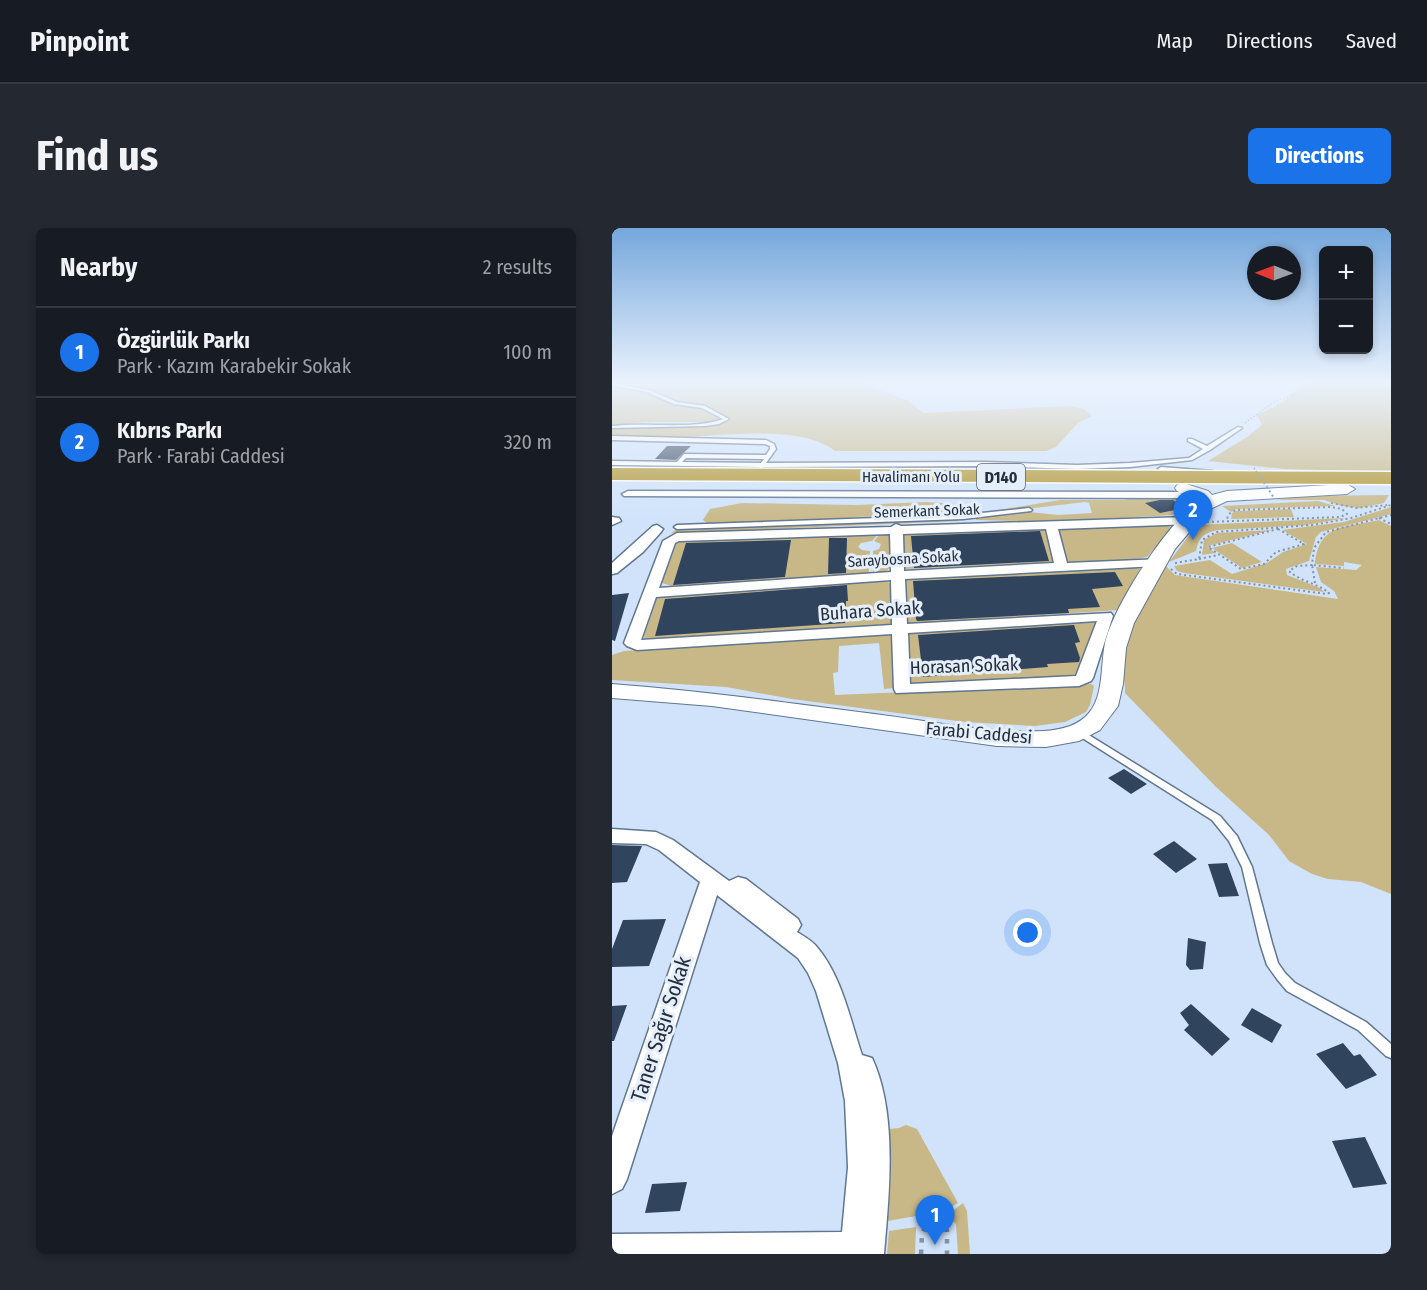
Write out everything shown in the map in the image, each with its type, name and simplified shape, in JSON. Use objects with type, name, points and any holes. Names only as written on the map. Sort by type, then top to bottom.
[{"type":"highway","name":"Havalimanı Yolu","points":[[612,474],[758,471],[1077,477],[1254,474],[1391,476]]},
{"type":"highway","name":"Havalimanı Yolu","points":[[620,490],[1183,488],[1347,498],[1391,489]]},
{"type":"street","points":[[1183,488],[1202,494],[1201,515]]},
{"type":"street","points":[[620,490],[1200,496],[1201,515]]},
{"type":"street","points":[[1079,732],[1091,725],[1106,707],[1110,695],[1118,635],[1138,594],[1158,562],[1201,515],[1238,495],[1347,498]]},
{"type":"street","name":"Semerkant Sokak","points":[[650,593],[669,541],[677,537],[896,528],[963,522],[1051,525],[1201,515]]},
{"type":"street","points":[[1051,525],[1061,567]]},
{"type":"street","name":"Horasan Sokak","points":[[896,528],[902,689],[1079,681],[1088,674],[1106,616]]},
{"type":"street","points":[[614,566],[638,549],[657,529]]},
{"type":"street","name":"Saraybosna Sokak","points":[[650,593],[897,575],[1158,562]]},
{"type":"street","name":"Buhara Sokak","points":[[650,593],[632,643],[637,645],[1106,616]]},
{"type":"street","name":"Farabi Caddesi","points":[[612,691],[712,699],[997,738],[1040,738],[1079,732]]},
{"type":"street","points":[[612,836],[656,839],[806,951],[813,960],[827,987],[856,1080],[862,1161],[859,1252],[612,1250]]},
{"type":"street","name":"Taner Sağır Sokak","points":[[612,1179],[705,875]]},
{"type":"lane","points":[[1077,477],[1132,467],[1185,461],[1239,429]]},
{"type":"lane","points":[[612,438],[762,441],[773,446],[758,471]]},
{"type":"lane","points":[[1190,441],[1208,449]]},
{"type":"lane","points":[[678,464],[684,456],[768,457]]},
{"type":"lane","points":[[612,463],[678,464],[758,471],[1132,467],[1254,474]]},
{"type":"lane","points":[[677,527],[963,522],[1029,510]]},
{"type":"lane","points":[[1079,732],[1216,818],[1233,839],[1246,867],[1273,965],[1281,976],[1291,987],[1362,1026],[1391,1052]]},
{"type":"path","points":[[1254,474],[1274,498]]},
{"type":"path","points":[[1337,507],[1347,498]]},
{"type":"path","points":[[1199,558],[1202,540],[1216,532],[1313,525],[1351,518],[1391,505]]},
{"type":"path","points":[[1201,515],[1226,521],[1340,517],[1347,514],[1337,507],[1236,510],[1229,514],[1226,521]]},
{"type":"path","points":[[1315,583],[1312,565],[1314,548],[1324,533],[1391,515]]},
{"type":"path","points":[[1379,518],[1391,524]]},
{"type":"path","points":[[1219,555],[1208,547],[1278,529],[1304,544],[1275,552],[1269,555],[1264,564],[1241,569],[1219,555],[1166,564],[1177,574],[1321,595],[1329,593],[1315,583],[1300,579],[1289,571],[1298,566],[1312,565],[1344,568]]},
{"type":"path","points":[[921,1254],[923,1228],[928,1220],[934,1219],[943,1221],[946,1227],[947,1254]]},
{"type":"shaded area","points":[[612,429],[1073,429],[1056,447],[1046,451],[835,451],[803,437],[783,434],[612,436]]},
{"type":"shaded area","points":[[1257,429],[1391,429],[1391,472],[1285,469],[1208,461]]},
{"type":"shaded area","points":[[1389,495],[1384,503],[1360,508],[1342,506],[1324,500],[1276,500],[1304,496]]},
{"type":"shaded area","points":[[1137,496],[1200,496],[1187,511],[1172,515],[1054,522],[976,520],[975,517],[1029,512],[1058,515],[1092,513],[1089,503],[1085,502],[974,514],[1060,500],[1125,500]]},
{"type":"shaded area","points":[[1318,501],[1335,506],[1237,509],[1231,512],[1222,506]]},
{"type":"shaded area","points":[[926,502],[972,505],[973,507],[957,514],[924,512],[899,517],[862,517],[843,520],[707,523],[703,520],[710,509],[742,503],[856,505]]},
{"type":"shaded area","points":[[1391,507],[1391,514],[1321,532],[1316,537],[1309,561],[1286,569],[1287,575],[1320,588],[1324,592],[1184,573],[1177,571],[1174,566],[1210,560],[1232,574],[1267,563],[1283,552],[1307,544],[1282,530],[1344,522]]},
{"type":"shaded area","points":[[1291,509],[1294,517],[1231,519],[1232,513],[1236,511]]},
{"type":"shaded area","points":[[1345,518],[1306,525],[1213,531],[1201,539],[1196,551],[1169,562],[1197,525]]},
{"type":"shaded area","points":[[955,519],[959,521],[671,533],[677,529]]},
{"type":"shaded area","points":[[1379,520],[1391,526],[1391,894],[1361,882],[1328,879],[1312,874],[1289,861],[1269,835],[1216,787],[1125,693],[1122,664],[1124,647],[1132,622],[1165,565],[1175,575],[1338,599],[1334,591],[1321,582],[1316,567],[1356,570],[1362,565],[1344,562],[1344,566],[1315,564],[1322,541],[1336,530]]},
{"type":"shaded area","points":[[1165,524],[1172,528],[1147,557],[1116,562],[1067,562],[1057,527]]},
{"type":"shaded area","points":[[1044,527],[1055,562],[905,569],[903,533]]},
{"type":"shaded area","points":[[1272,530],[1207,546],[1215,553],[1202,555],[1204,540],[1217,533]]},
{"type":"shaded area","points":[[880,532],[872,541],[861,543],[858,547],[870,551],[869,573],[672,586],[662,583],[677,541]]},
{"type":"shaded area","points":[[882,532],[890,532],[893,565],[885,572],[873,573],[873,551],[879,549],[881,544],[874,541]]},
{"type":"shaded area","points":[[1232,543],[1262,562],[1242,568],[1212,548]]},
{"type":"shaded area","points":[[1133,567],[1143,570],[1119,610],[905,624],[903,579]]},
{"type":"shaded area","points":[[888,582],[892,586],[892,624],[645,640],[644,636],[657,597]]},
{"type":"shaded area","points":[[1097,621],[1080,673],[1076,676],[908,685],[907,631]]},
{"type":"shaded area","points":[[886,633],[892,637],[895,688],[884,689],[879,643],[839,646],[838,672],[833,673],[835,695],[1091,684],[1094,686],[1090,705],[1086,712],[1065,722],[1035,726],[965,722],[792,699],[726,687],[612,680],[612,655],[624,651]]},
{"type":"shaded area","points":[[906,1125],[917,1129],[958,1203],[945,1211],[876,1223],[879,1130]]},
{"type":"shaded area","points":[[963,1203],[967,1211],[970,1254],[958,1254],[956,1224],[947,1215]]},
{"type":"shaded area","points":[[916,1227],[915,1254],[887,1254],[889,1231]]},
{"type":"building","points":[[667,446],[691,446],[676,460],[655,459]]},
{"type":"building","points":[[1173,500],[1185,508],[1160,513],[1145,503]]},
{"type":"building","points":[[1040,531],[1049,561],[914,568],[911,536]]},
{"type":"building","points":[[829,538],[847,538],[846,573],[828,574]]},
{"type":"building","points":[[791,540],[785,577],[673,585],[686,543]]},
{"type":"building","points":[[1115,572],[1123,586],[1092,589],[1100,607],[1068,609],[1069,613],[917,621],[916,619],[913,581]]},
{"type":"building","points":[[847,585],[848,601],[846,601],[845,623],[655,636],[665,599]]},
{"type":"building","points":[[629,593],[615,641],[612,640],[612,595]]},
{"type":"building","points":[[1074,625],[1080,642],[1075,643],[1080,658],[1079,662],[1047,664],[1048,667],[923,677],[918,635]]},
{"type":"building","points":[[1124,769],[1147,784],[1131,794],[1108,778]]},
{"type":"building","points":[[1174,841],[1197,859],[1176,873],[1153,854]]},
{"type":"building","points":[[612,845],[642,846],[627,882],[612,883]]},
{"type":"building","points":[[1227,863],[1239,896],[1219,897],[1208,864]]},
{"type":"building","points":[[666,919],[649,966],[612,967],[612,949],[623,920]]},
{"type":"building","points":[[1188,938],[1206,942],[1203,969],[1190,970],[1186,965]]},
{"type":"building","points":[[1191,1004],[1230,1039],[1212,1056],[1184,1030],[1189,1025],[1180,1013]]},
{"type":"building","points":[[627,1005],[614,1041],[612,1041],[612,1006]]},
{"type":"building","points":[[1252,1008],[1282,1025],[1272,1043],[1241,1025]]},
{"type":"building","points":[[1343,1043],[1354,1056],[1360,1054],[1377,1075],[1346,1089],[1316,1054]]},
{"type":"building","points":[[1365,1137],[1387,1184],[1353,1188],[1332,1141]]},
{"type":"building","points":[[687,1182],[680,1211],[645,1213],[652,1184]]},
{"type":"place","name":"Kıbrıs Parkı","points":[[1193,540]]},
{"type":"place","name":"Özgürlük Parkı","points":[[935,1245]]}]
